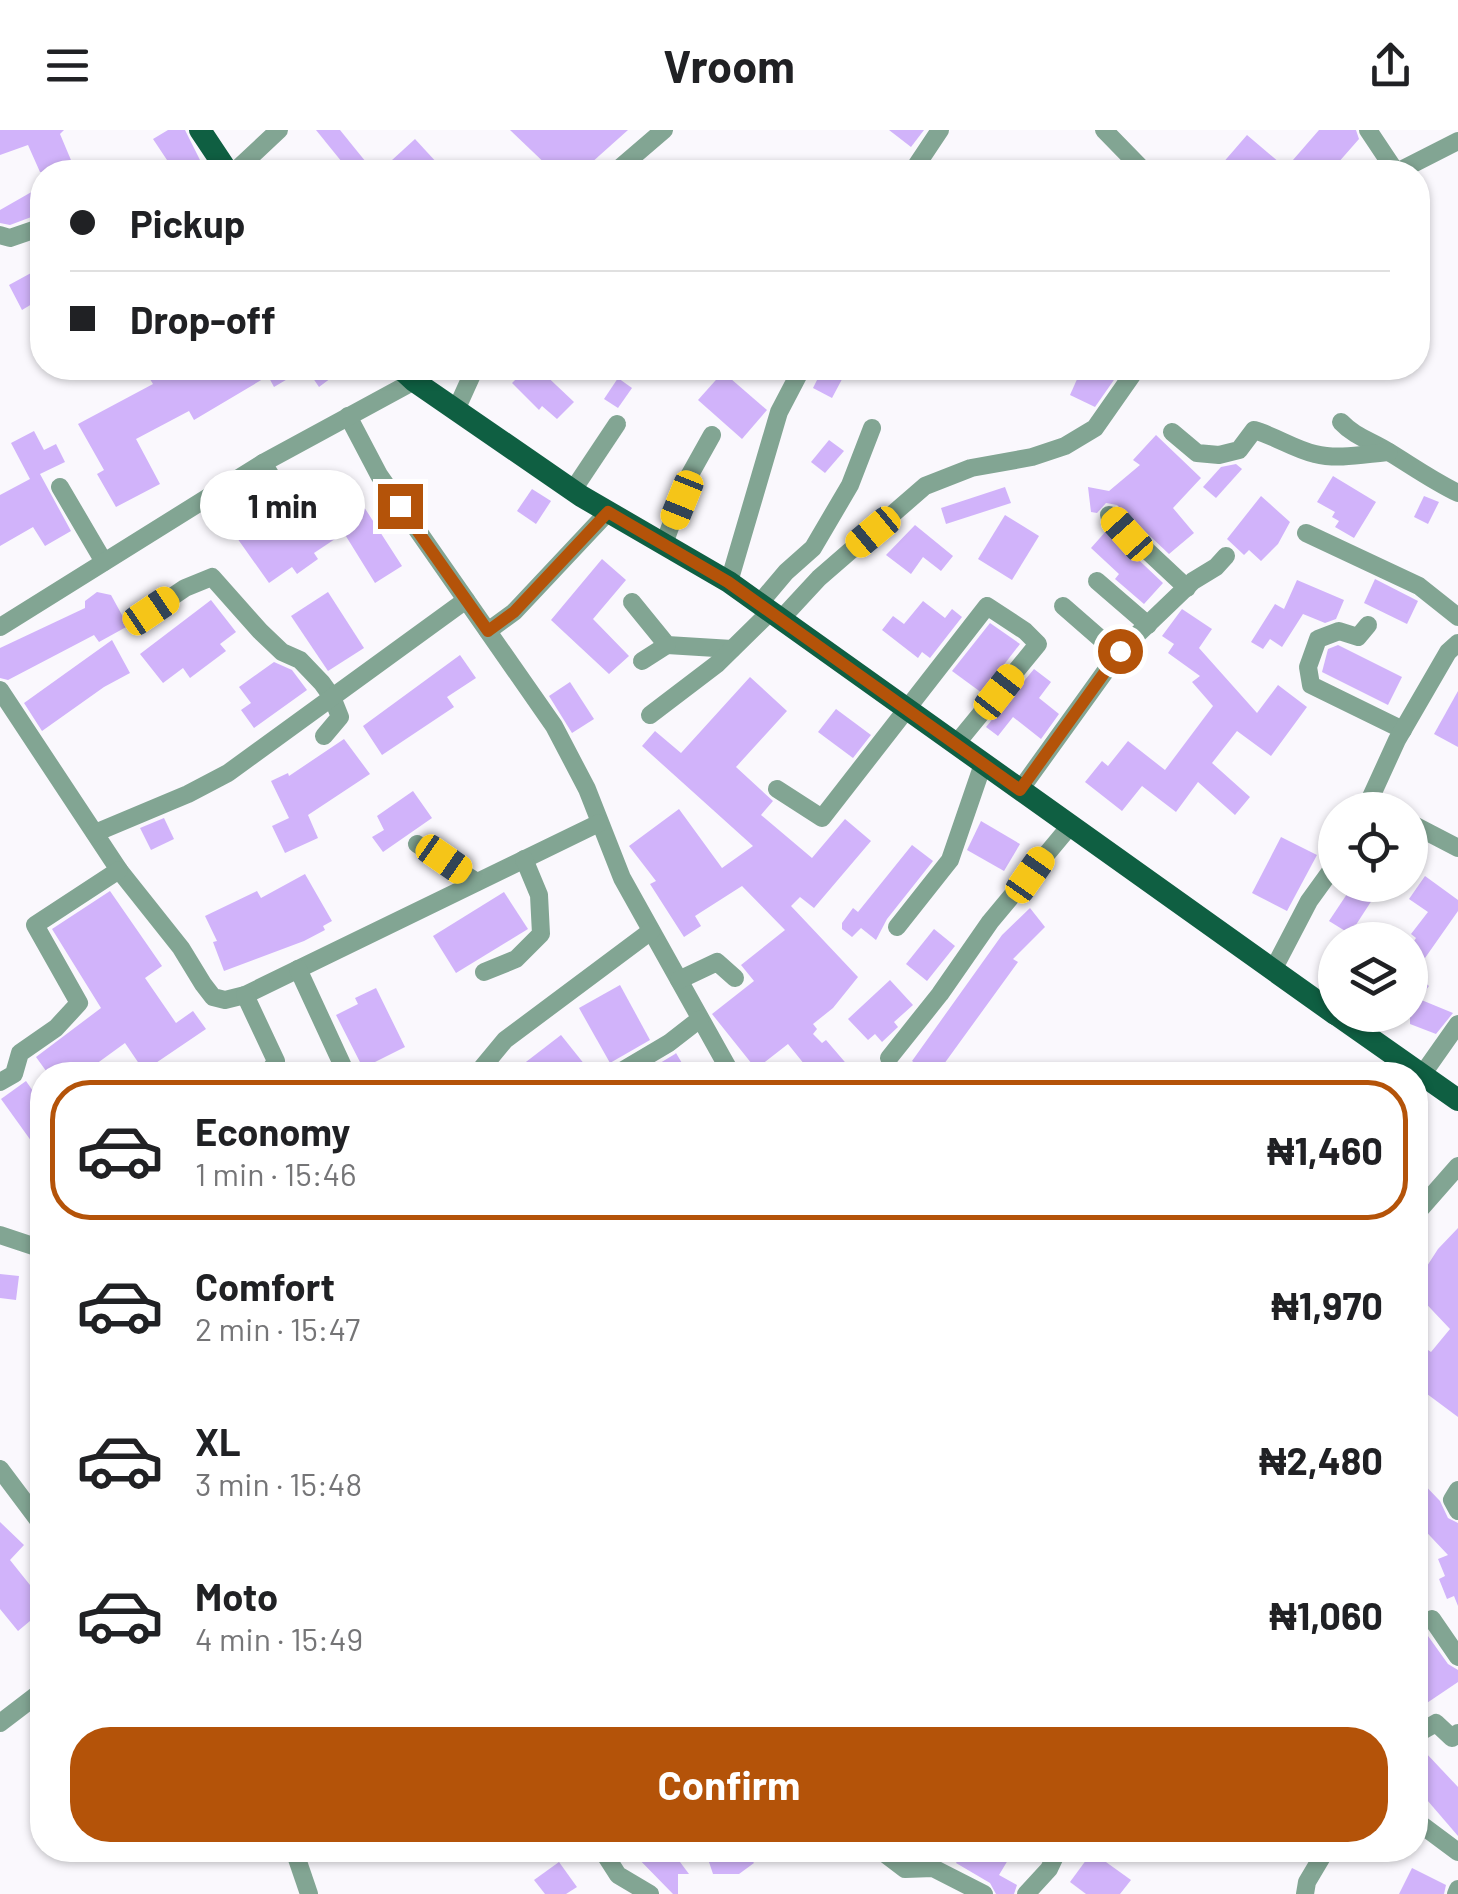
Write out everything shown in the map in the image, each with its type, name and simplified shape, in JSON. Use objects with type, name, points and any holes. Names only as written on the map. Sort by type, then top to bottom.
[{"type":"main road","points":[[200,130],[222,160]]},
{"type":"main road","points":[[415,380],[573,490],[728,582],[1318,1001]]},
{"type":"main road","points":[[1361,1032],[1404,1062]]},
{"type":"main road","points":[[1428,1079],[1458,1100]]},
{"type":"street","points":[[245,160],[279,130]]},
{"type":"street","points":[[629,160],[664,130]]},
{"type":"street","points":[[920,160],[940,130]]},
{"type":"street","points":[[1104,130],[1133,160]]},
{"type":"street","points":[[1368,130],[1388,160]]},
{"type":"street","points":[[1420,160],[1458,141]]},
{"type":"street","points":[[0,234],[10,238],[30,231]]},
{"type":"street","points":[[0,627],[263,462],[348,416],[399,380]]},
{"type":"street","points":[[456,410],[470,380]]},
{"type":"street","points":[[728,582],[779,412],[796,380]]},
{"type":"street","points":[[650,716],[732,649],[770,611],[819,578],[926,486],[972,468],[1032,458],[1064,446],[1096,428],[1129,380]]},
{"type":"street","points":[[348,416],[378,475],[554,726],[587,790],[622,878],[725,1062]]},
{"type":"street","points":[[1341,422],[1352,434],[1458,493]]},
{"type":"street","points":[[573,490],[616,424]]},
{"type":"street","points":[[770,611],[786,572],[813,548],[850,485],[872,428]]},
{"type":"street","points":[[1172,432],[1197,453],[1239,450],[1254,430],[1313,454],[1343,457],[1389,452]]},
{"type":"street","points":[[664,544],[688,478],[712,435]]},
{"type":"street","points":[[263,462],[296,517]]},
{"type":"street","points":[[60,487],[104,562]]},
{"type":"street","points":[[488,631],[514,612],[608,512]]},
{"type":"street","points":[[1109,515],[1187,588]]},
{"type":"street","points":[[1306,532],[1420,586],[1458,617]]},
{"type":"street","points":[[1020,790],[1118,654],[1226,556]]},
{"type":"street","points":[[151,611],[185,588],[212,577],[260,631],[282,652],[300,660],[332,697],[340,717],[324,736]]},
{"type":"street","points":[[1097,581],[1148,624]]},
{"type":"street","points":[[95,833],[228,773],[466,600]]},
{"type":"street","points":[[632,602],[666,646]]},
{"type":"street","points":[[777,789],[822,818],[987,606],[1026,631],[1038,644],[956,744]]},
{"type":"street","points":[[1063,606],[1118,654]]},
{"type":"street","points":[[1368,624],[1358,637],[1339,631],[1318,639],[1308,667],[1312,685],[1403,730]]},
{"type":"street","points":[[1378,792],[1403,730],[1448,652],[1458,643]]},
{"type":"street","points":[[642,660],[666,646],[732,649]]},
{"type":"street","points":[[0,690],[119,870],[181,948],[213,997],[225,1000],[245,994],[599,824]]},
{"type":"street","points":[[897,927],[950,860],[983,764]]},
{"type":"street","points":[[889,1058],[990,922],[1070,826]]},
{"type":"street","points":[[1428,832],[1458,848]]},
{"type":"street","points":[[417,844],[477,882]]},
{"type":"street","points":[[484,972],[516,959],[541,934],[539,895],[524,860]]},
{"type":"street","points":[[0,1082],[14,1074],[20,1053],[56,1028],[79,1004],[34,925],[119,870]]},
{"type":"street","points":[[1273,970],[1318,889]]},
{"type":"street","points":[[487,1062],[506,1040],[652,931]]},
{"type":"street","points":[[679,980],[716,962],[735,978]]},
{"type":"street","points":[[298,968],[341,1062]]},
{"type":"street","points":[[245,994],[276,1062]]},
{"type":"street","points":[[636,1062],[700,1018]]},
{"type":"street","points":[[1428,1066],[1458,1024]]},
{"type":"street","points":[[1428,1199],[1458,1166]]},
{"type":"street","points":[[0,1236],[30,1245]]},
{"type":"street","points":[[0,1469],[30,1509]]},
{"type":"street","points":[[1458,1490],[1452,1500],[1458,1510]]},
{"type":"street","points":[[1432,1619],[1458,1657]]},
{"type":"street","points":[[0,1722],[30,1700]]},
{"type":"street","points":[[1428,1728],[1436,1724],[1452,1738],[1458,1733]]},
{"type":"street","points":[[1428,1830],[1458,1852]]},
{"type":"street","points":[[298,1862],[309,1894]]},
{"type":"street","points":[[610,1862],[618,1874],[650,1894]]},
{"type":"street","points":[[896,1862],[905,1869],[933,1868],[984,1894]]},
{"type":"street","points":[[1026,1894],[1052,1862]]},
{"type":"street","points":[[1304,1894],[1319,1862]]},
{"type":"building","points":[[0,130],[64,130],[60,134],[71,160],[35,160],[28,145],[0,155]]},
{"type":"building","points":[[168,130],[185,130],[200,160],[167,160],[153,139]]},
{"type":"building","points":[[316,130],[340,130],[364,160],[340,160]]},
{"type":"building","points":[[510,130],[628,130],[594,160],[541,160]]},
{"type":"building","points":[[889,130],[924,130],[911,147]]},
{"type":"building","points":[[1319,130],[1356,130],[1359,139],[1341,160],[1293,160]]},
{"type":"building","points":[[1247,135],[1277,160],[1225,160]]},
{"type":"building","points":[[415,139],[434,160],[392,160]]},
{"type":"building","points":[[30,193],[30,218],[10,225],[0,223],[0,210]]},
{"type":"building","points":[[30,274],[30,305],[22,310],[9,285]]},
{"type":"building","points":[[150,380],[261,380],[194,420],[189,411],[136,439],[160,484],[116,507],[97,474],[104,470],[78,424],[153,384]]},
{"type":"building","points":[[551,380],[574,402],[557,419],[542,406],[539,410],[512,383]]},
{"type":"building","points":[[617,380],[632,388],[618,408],[604,399]]},
{"type":"building","points":[[716,380],[732,380],[767,410],[742,439],[698,400]]},
{"type":"building","points":[[817,380],[842,380],[832,398],[813,388]]},
{"type":"building","points":[[1077,380],[1114,380],[1095,407],[1070,395]]},
{"type":"building","points":[[34,431],[44,450],[56,444],[65,462],[40,474],[71,531],[45,546],[33,527],[0,546],[0,495],[30,479],[11,443]]},
{"type":"building","points":[[1156,435],[1201,478],[1173,508],[1194,533],[1169,554],[1117,505],[1106,503],[1097,513],[1091,512],[1088,487],[1109,491],[1140,465],[1133,460]]},
{"type":"building","points":[[829,440],[844,451],[825,473],[811,462]]},
{"type":"building","points":[[1236,464],[1242,469],[1216,498],[1203,487],[1221,467]]},
{"type":"building","points":[[1333,476],[1376,502],[1354,538],[1335,527],[1339,521],[1332,517],[1335,512],[1317,502]]},
{"type":"building","points":[[1005,487],[1011,503],[946,524],[941,508]]},
{"type":"building","points":[[532,489],[551,501],[536,524],[517,511]]},
{"type":"building","points":[[355,493],[402,566],[375,583],[344,533],[314,553],[318,559],[297,574],[292,567],[269,583],[225,521],[267,494],[286,524],[297,529],[332,500],[336,505]]},
{"type":"building","points":[[1261,496],[1290,522],[1278,544],[1261,561],[1249,550],[1244,555],[1227,539]]},
{"type":"building","points":[[1424,496],[1439,502],[1428,524],[1414,517]]},
{"type":"building","points":[[1005,515],[1039,536],[1012,580],[978,559]]},
{"type":"building","points":[[915,525],[953,556],[941,571],[923,557],[911,574],[886,555]]},
{"type":"building","points":[[1107,530],[1163,583],[1144,604],[1115,579],[1119,574],[1091,548]]},
{"type":"building","points":[[602,559],[626,580],[593,619],[629,656],[609,674],[551,620]]},
{"type":"building","points":[[1375,579],[1418,601],[1407,624],[1364,603]]},
{"type":"building","points":[[1297,580],[1344,600],[1336,619],[1325,623],[1303,614],[1282,647],[1270,639],[1263,649],[1251,642],[1275,604],[1284,609]]},
{"type":"building","points":[[97,592],[111,595],[128,626],[99,642],[94,635],[8,680],[0,678],[0,648],[85,608],[85,601]]},
{"type":"building","points":[[328,592],[364,648],[328,671],[291,616]]},
{"type":"building","points":[[211,600],[236,632],[220,644],[226,651],[190,678],[183,668],[163,683],[140,654]]},
{"type":"building","points":[[923,601],[945,618],[952,609],[962,617],[930,658],[922,652],[918,658],[882,630],[893,616],[904,624]]},
{"type":"building","points":[[1182,609],[1212,629],[1199,648],[1257,713],[1278,685],[1307,707],[1271,756],[1237,731],[1212,763],[1250,797],[1235,815],[1198,782],[1176,812],[1142,786],[1122,811],[1085,782],[1102,761],[1108,766],[1128,741],[1165,770],[1213,706],[1192,682],[1200,676],[1168,653],[1174,644],[1162,636]]},
{"type":"building","points":[[990,623],[1020,644],[982,693],[952,671]]},
{"type":"building","points":[[112,640],[130,673],[42,731],[24,703]]},
{"type":"building","points":[[1338,645],[1402,677],[1388,705],[1322,672],[1328,649]]},
{"type":"building","points":[[460,655],[476,678],[447,697],[454,707],[382,755],[363,726]]},
{"type":"building","points":[[274,662],[292,670],[307,690],[254,728],[241,710],[251,703],[239,687]]},
{"type":"building","points":[[1034,669],[1051,682],[1039,698],[1059,714],[1041,739],[1013,717],[998,736],[986,727]]},
{"type":"building","points":[[750,677],[787,711],[736,767],[773,801],[761,815],[812,858],[845,819],[871,841],[814,908],[800,897],[791,906],[858,977],[833,1008],[813,1024],[817,1029],[813,1034],[822,1043],[826,1040],[845,1062],[803,1062],[788,1044],[765,1062],[750,1062],[712,1014],[754,981],[741,965],[785,930],[742,886],[695,916],[701,926],[684,937],[650,884],[656,881],[629,846],[679,809],[722,868],[753,846],[642,746],[655,731],[681,753]]},
{"type":"building","points":[[570,682],[594,719],[572,733],[549,696]]},
{"type":"building","points":[[1458,691],[1458,747],[1434,734]]},
{"type":"building","points":[[836,709],[871,735],[853,758],[818,732]]},
{"type":"building","points":[[344,739],[370,774],[308,815],[318,838],[285,853],[272,826],[289,818],[271,781],[288,773],[289,776]]},
{"type":"building","points":[[413,791],[432,818],[383,852],[372,837],[384,830],[377,816]]},
{"type":"building","points":[[164,818],[174,839],[151,850],[140,828]]},
{"type":"building","points":[[981,821],[1020,844],[1004,871],[967,850]]},
{"type":"building","points":[[1281,837],[1317,855],[1287,911],[1252,893]]},
{"type":"building","points":[[912,845],[933,861],[887,919],[876,940],[861,928],[852,937],[842,929],[842,923],[853,908],[858,912]]},
{"type":"building","points":[[305,874],[332,921],[323,926],[325,930],[224,971],[213,942],[217,941],[205,916],[257,891],[261,898]]},
{"type":"building","points":[[1428,878],[1458,900],[1458,911],[1428,954],[1428,922],[1420,922],[1428,912],[1413,902],[1428,902]]},
{"type":"building","points":[[110,891],[162,966],[145,978],[176,1023],[193,1011],[206,1029],[157,1062],[138,1062],[125,1043],[99,1062],[40,1062],[36,1057],[101,1008],[52,929]]},
{"type":"building","points":[[504,892],[528,929],[456,973],[433,936]]},
{"type":"building","points":[[1342,902],[1371,902],[1358,922],[1329,921]]},
{"type":"building","points":[[1030,908],[1045,927],[1013,959],[1018,962],[945,1062],[913,1062],[912,1061],[1002,935]]},
{"type":"building","points":[[934,929],[955,946],[927,981],[906,964]]},
{"type":"building","points":[[890,980],[913,1005],[894,1022],[898,1027],[882,1042],[875,1034],[868,1040],[848,1019]]},
{"type":"building","points":[[620,985],[650,1040],[609,1062],[579,1008]]},
{"type":"building","points":[[376,988],[405,1047],[375,1062],[360,1062],[336,1015],[358,1004],[355,998]]},
{"type":"building","points":[[1428,1003],[1453,1013],[1436,1034],[1428,1031]]},
{"type":"building","points":[[561,1035],[583,1062],[526,1062]]},
{"type":"building","points":[[675,1054],[681,1062],[662,1062]]},
{"type":"building","points":[[26,1081],[30,1087],[30,1139],[1,1099]]},
{"type":"building","points":[[1458,1228],[1458,1417],[1428,1395],[1428,1350],[1431,1352],[1450,1329],[1428,1306],[1428,1265]]},
{"type":"building","points":[[0,1274],[19,1276],[16,1300],[0,1298]]},
{"type":"building","points":[[1428,1489],[1448,1518],[1458,1523],[1458,1606],[1454,1596],[1447,1599],[1439,1579],[1445,1576],[1438,1559],[1448,1555],[1428,1534]]},
{"type":"building","points":[[0,1522],[24,1545],[10,1560],[30,1585],[30,1621],[18,1631],[0,1609]]},
{"type":"building","points":[[1428,1636],[1448,1664],[1458,1670],[1458,1682],[1428,1702]]},
{"type":"building","points":[[1428,1755],[1458,1787],[1458,1836],[1428,1801]]},
{"type":"building","points":[[559,1862],[577,1887],[566,1894],[545,1894],[534,1880]]},
{"type":"building","points":[[642,1862],[680,1862],[689,1874],[678,1874],[678,1894],[673,1894]]},
{"type":"building","points":[[709,1862],[754,1863],[739,1874],[713,1874]]},
{"type":"building","points":[[1007,1862],[999,1875],[1017,1885],[1014,1894],[996,1894],[990,1883],[956,1863]]},
{"type":"building","points":[[1085,1862],[1106,1862],[1131,1880],[1120,1894],[1086,1894],[1070,1882]]},
{"type":"building","points":[[1412,1868],[1446,1885],[1444,1894],[1399,1894]]},
{"type":"route","points":[[400,506],[488,631],[514,612],[608,512],[728,582],[1020,790],[1120,651]]}]
